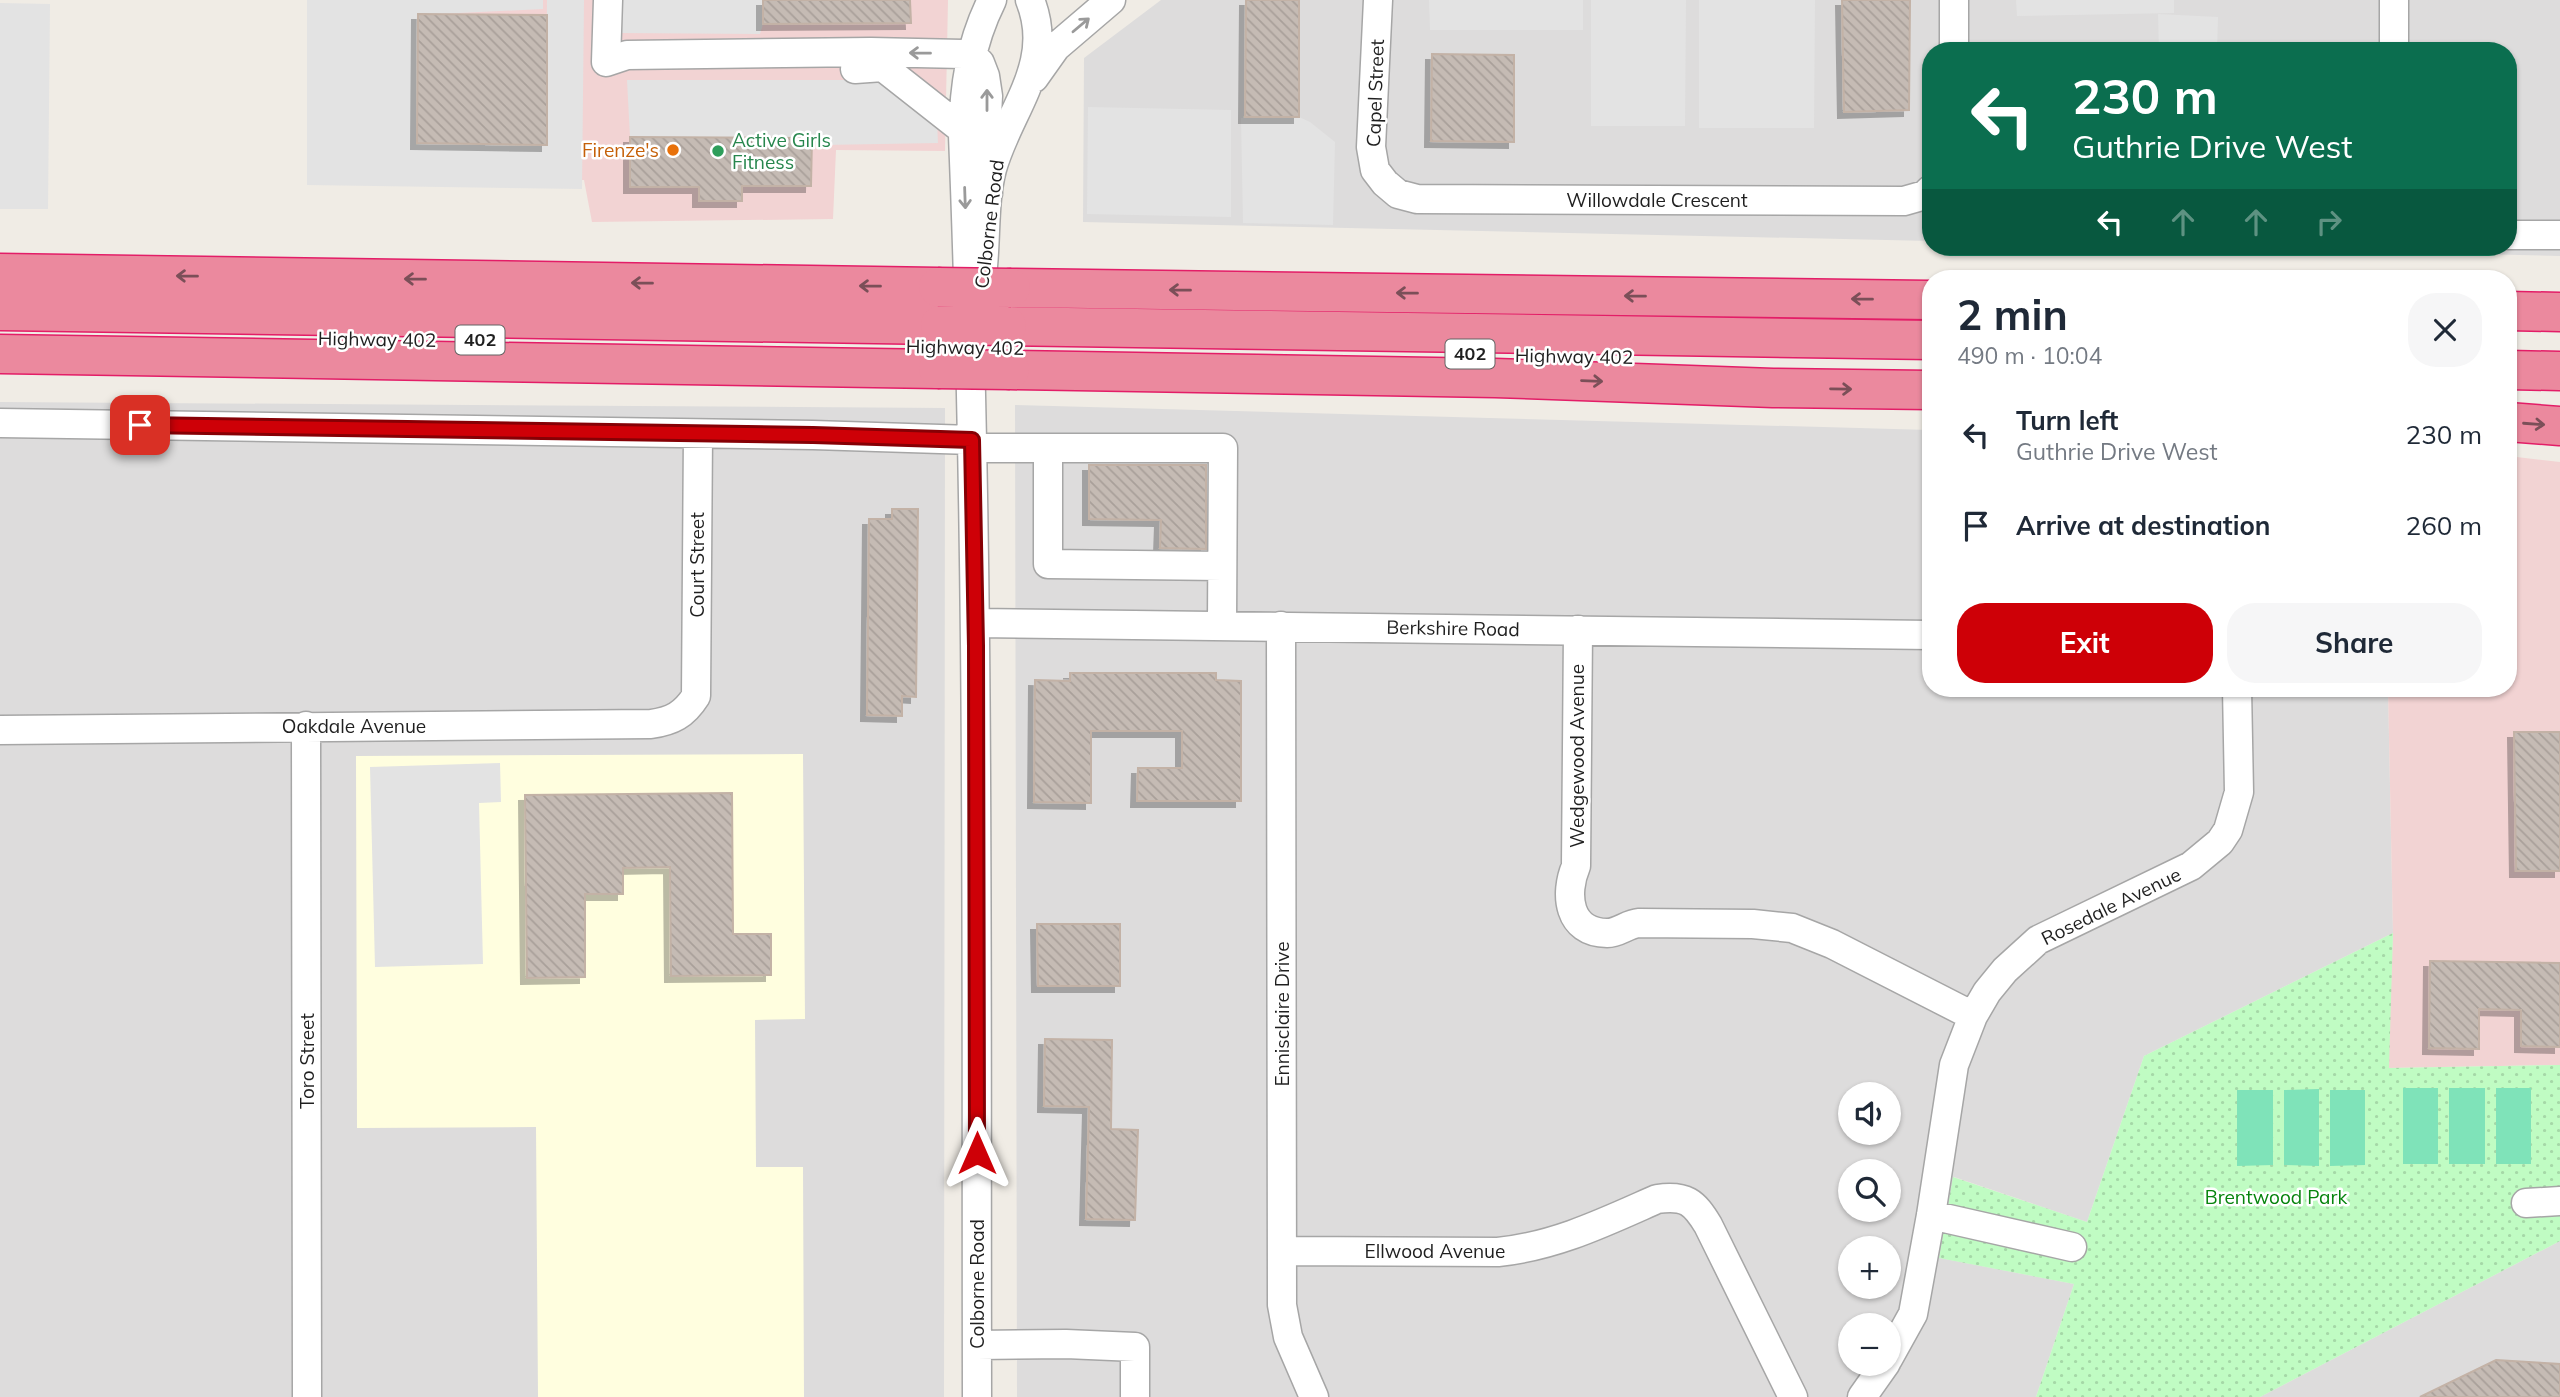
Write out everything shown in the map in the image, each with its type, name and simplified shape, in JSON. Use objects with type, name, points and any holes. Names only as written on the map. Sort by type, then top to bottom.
[{"type":"highway","points":[[0,273],[1922,300]]},
{"type":"highway","points":[[2517,291],[2560,292]]},
{"type":"highway","points":[[0,311],[947,353]]},
{"type":"highway","points":[[2517,311],[2560,312]]},
{"type":"highway","name":"Highway 402","points":[[0,333],[947,353],[1009,348],[1922,361]]},
{"type":"highway","points":[[1009,348],[1922,340]]},
{"type":"highway","points":[[1009,348],[1481,377],[1773,388],[1922,390]]},
{"type":"highway","points":[[2517,349],[2560,350]]},
{"type":"highway","points":[[0,354],[947,353]]},
{"type":"highway","points":[[2517,370],[2560,371]]},
{"type":"highway","points":[[2517,392],[2560,392]]},
{"type":"highway","points":[[2517,423],[2560,426]]},
{"type":"street","points":[[608,0],[606,62],[627,55],[871,52],[970,56],[980,63],[986,83],[985,154],[988,193]]},
{"type":"street","name":"Colborne Road","points":[[947,353],[998,148],[1026,92],[1037,57],[1035,16],[1030,0]]},
{"type":"street","points":[[1026,92],[1056,47],[1111,0]]},
{"type":"street","name":"Capel Street","points":[[1378,0],[1371,148],[1375,170],[1385,183]]},
{"type":"street","points":[[1954,0],[1954,42]]},
{"type":"street","points":[[2394,0],[2394,42]]},
{"type":"street","name":"Colborne Road","points":[[977,1397],[976,623],[972,444],[947,353],[963,98],[970,56],[987,7]]},
{"type":"street","points":[[627,55],[652,71],[732,68],[818,72],[883,67],[963,130]]},
{"type":"street","name":"Willowdale Crescent","points":[[1385,183],[1398,194],[1417,199],[1904,201],[1922,196]]},
{"type":"street","points":[[2517,235],[2560,235]]},
{"type":"street","points":[[0,424],[698,433],[1048,448],[1223,448],[1222,625]]},
{"type":"street","name":"Court Street","points":[[696,696],[698,433]]},
{"type":"street","points":[[1048,448],[1048,564],[1222,566]]},
{"type":"street","name":"Berkshire Road","points":[[976,623],[1922,635]]},
{"type":"street","name":"Ennisclaire Drive","points":[[1281,626],[1284,1321],[1294,1353],[1314,1397]]},
{"type":"street","name":"Wedgewood Avenue","points":[[1578,629],[1576,866],[1568,895],[1579,922],[1598,932],[1608,933],[1616,932],[1629,924],[1639,923],[1753,924],[1792,928],[1832,944],[1973,1016]]},
{"type":"street","name":"Oakdale Avenue","points":[[0,730],[651,724],[673,721],[690,706],[696,696]]},
{"type":"street","name":"Rosedale Avenue","points":[[1901,1336],[1913,1314],[1954,1065],[1973,1016],[1987,992],[2005,970],[2038,940],[2191,866],[2220,842],[2228,830],[2239,792],[2237,697]]},
{"type":"street","name":"Toro Street","points":[[306,726],[307,1397]]},
{"type":"street","name":"Ellwood Avenue","points":[[1283,1251],[1518,1250],[1568,1238],[1657,1199],[1681,1198],[1692,1203],[1708,1225],[1793,1397]]},
{"type":"street","points":[[2526,1203],[2560,1201]]},
{"type":"street","points":[[1931,1215],[2072,1247]]},
{"type":"street","points":[[977,1345],[1135,1346],[1135,1397]]},
{"type":"street","name":"Rosedale Avenue","points":[[1862,1397],[1877,1376]]},
{"type":"shaded area","points":[[307,0],[543,0],[543,9],[418,15],[417,143],[546,145],[547,0],[584,0],[582,189],[307,185]]},
{"type":"shaded area","points":[[315,0],[948,0],[945,151],[836,150],[833,219],[592,222],[584,180],[314,179]]},
{"type":"shaded area","points":[[621,0],[763,0],[763,24],[760,34],[622,33]]},
{"type":"shaded area","points":[[1161,0],[2560,0],[2560,256],[2517,255],[2517,42],[1922,42],[1922,241],[1083,222],[1084,58]]},
{"type":"shaded area","points":[[1429,0],[1583,0],[1583,30],[1430,30]]},
{"type":"shaded area","points":[[1591,0],[1686,0],[1685,126],[1591,126]]},
{"type":"shaded area","points":[[1699,0],[1815,0],[1814,128],[1699,128]]},
{"type":"shaded area","points":[[2016,0],[2174,0],[2174,13],[2017,16]]},
{"type":"shaded area","points":[[0,3],[50,4],[48,209],[0,209]]},
{"type":"shaded area","points":[[2158,14],[2218,17],[2217,42],[2159,42]]},
{"type":"shaded area","points":[[627,80],[882,80],[936,99],[938,143],[812,145],[811,138],[630,137]]},
{"type":"shaded area","points":[[1088,107],[1231,110],[1231,217],[1087,214]]},
{"type":"shaded area","points":[[1299,117],[1310,122],[1335,142],[1333,225],[1243,223],[1241,118]]},
{"type":"shaded area","points":[[0,402],[945,408],[944,1397],[0,1397]]},
{"type":"shaded area","points":[[1015,405],[1922,430],[1922,697],[2388,697],[2393,933],[2144,1056],[2087,1222],[1954,1177],[1940,1258],[2074,1284],[2036,1397],[1017,1397]]},
{"type":"shaded area","points":[[2517,457],[2560,462],[2560,1065],[2388,1068],[2393,933],[2388,697],[2517,697]]},
{"type":"shaded area","points":[[803,754],[805,1019],[755,1020],[756,1167],[803,1167],[804,1397],[538,1397],[536,1127],[357,1128],[356,756]]},
{"type":"shaded area","points":[[500,763],[501,802],[479,803],[483,964],[375,967],[370,767]]},
{"type":"shaded area","points":[[2560,1241],[2560,1397],[2260,1397]]},
{"type":"green space","name":"Brentwood Park","points":[[2393,933],[2389,1068],[2560,1065],[2560,1241],[2260,1397],[2036,1397],[2074,1284],[1939,1258],[1953,1177],[2087,1222],[2144,1056]]},
{"type":"green space","points":[[2403,1088],[2438,1088],[2438,1164],[2403,1164]]},
{"type":"green space","points":[[2449,1088],[2485,1088],[2485,1164],[2449,1164]]},
{"type":"green space","points":[[2496,1088],[2531,1088],[2531,1164],[2496,1164]]},
{"type":"green space","points":[[2319,1089],[2319,1166],[2284,1165],[2284,1090]]},
{"type":"green space","points":[[2237,1090],[2273,1090],[2273,1165],[2237,1166]]},
{"type":"green space","points":[[2330,1090],[2365,1090],[2365,1165],[2330,1166]]},
{"type":"building","points":[[763,0],[910,0],[911,23],[763,24]]},
{"type":"building","points":[[1246,0],[1299,0],[1299,117],[1245,117]]},
{"type":"building","points":[[1842,0],[1910,0],[1909,110],[1844,112]]},
{"type":"building","points":[[418,14],[547,15],[547,145],[417,143]]},
{"type":"building","points":[[1432,54],[1514,55],[1514,142],[1431,141]]},
{"type":"building","points":[[630,137],[812,138],[811,186],[742,186],[742,201],[699,201],[699,187],[630,187]]},
{"type":"building","points":[[1089,465],[1206,465],[1206,549],[1160,548],[1161,520],[1089,519]]},
{"type":"building","points":[[892,509],[918,509],[916,697],[902,696],[902,716],[867,715],[869,519],[892,519]]},
{"type":"building","points":[[1070,673],[1216,673],[1216,680],[1241,681],[1241,801],[1137,801],[1138,768],[1182,768],[1182,731],[1091,731],[1091,803],[1034,802],[1035,680],[1070,681]]},
{"type":"building","points":[[2514,732],[2560,732],[2560,871],[2516,871]]},
{"type":"building","points":[[732,793],[733,934],[771,934],[771,975],[671,976],[670,867],[623,868],[623,894],[585,894],[585,977],[527,978],[525,795]]},
{"type":"building","points":[[1037,924],[1120,924],[1120,986],[1038,986]]},
{"type":"building","points":[[2430,961],[2560,963],[2560,1047],[2521,1046],[2521,1010],[2479,1009],[2479,1049],[2429,1048]]},
{"type":"building","points":[[1045,1039],[1112,1040],[1111,1129],[1138,1130],[1135,1220],[1086,1219],[1089,1107],[1044,1106]]},
{"type":"building","points":[[2496,1360],[2560,1364],[2560,1397],[2420,1397]]},
{"type":"place","name":"Firenze's","points":[[673,150]]},
{"type":"place","name":"Active Girls Fitness","points":[[718,151]]},
{"type":"route","points":[[140,425],[813,435],[972,440],[976,646],[977,1153]]}]
